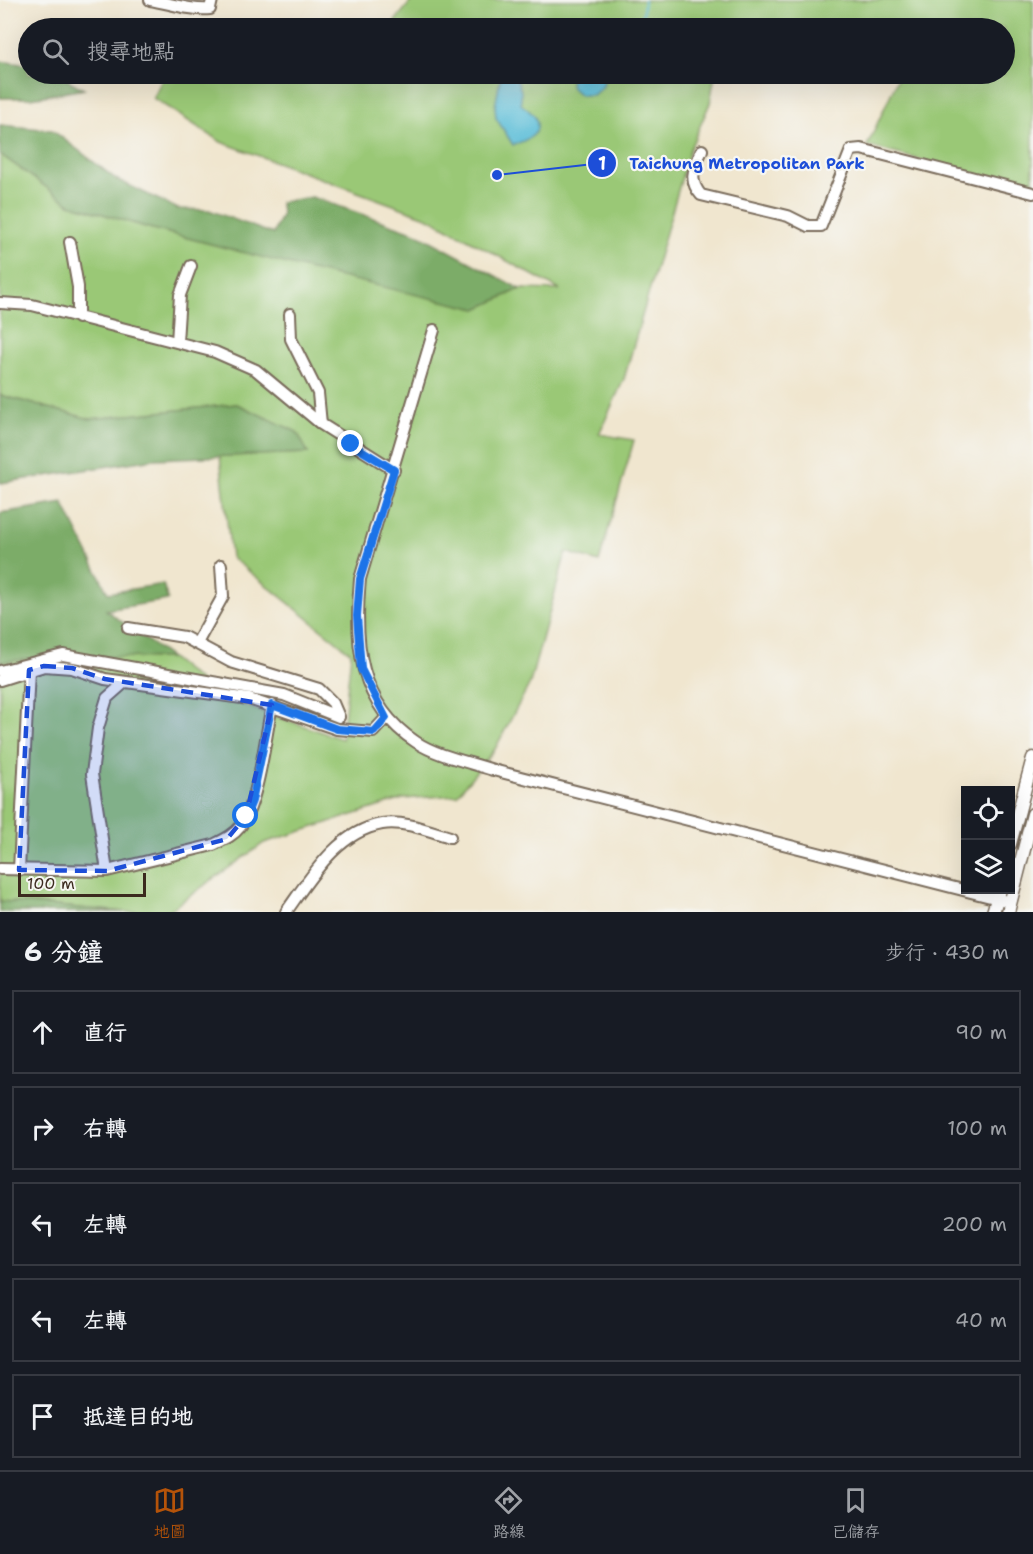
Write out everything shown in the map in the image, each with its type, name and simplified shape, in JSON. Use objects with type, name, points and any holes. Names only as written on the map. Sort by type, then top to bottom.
[{"type":"street","points":[[150,0],[181,4],[199,10],[210,9],[212,0]]},
{"type":"street","points":[[702,150],[692,174],[696,189],[701,195],[788,216],[808,226],[821,226],[851,150],[861,149],[1033,193]]},
{"type":"street","points":[[70,243],[74,252],[78,287],[78,318]]},
{"type":"street","points":[[177,342],[180,295],[190,266]]},
{"type":"street","points":[[0,303],[32,305],[215,352],[256,370],[321,424],[394,470]]},
{"type":"street","points":[[290,314],[291,339],[318,393],[321,424]]},
{"type":"street","points":[[434,330],[360,579],[357,616],[361,669],[386,718],[417,743],[493,770],[961,885]]},
{"type":"street","points":[[197,643],[223,596],[220,565]]},
{"type":"street","points":[[0,671],[63,656],[284,695],[339,717],[333,703],[319,689],[231,662],[184,637],[128,628]]},
{"type":"street","points":[[0,680],[44,666],[72,668],[124,683],[249,699],[337,729],[374,732],[386,718]]},
{"type":"street","points":[[19,870],[29,670]]},
{"type":"street","points":[[107,871],[92,774],[98,728],[107,698],[124,683]]},
{"type":"street","points":[[0,869],[107,871],[213,845],[227,839],[240,827],[252,801],[272,705]]},
{"type":"street","points":[[1012,840],[1033,758]]},
{"type":"street","points":[[1009,907],[1033,814]]},
{"type":"street","points":[[286,912],[334,850],[353,834],[384,823],[419,828],[450,837]]},
{"type":"street","points":[[998,894],[1009,907]]},
{"type":"street","points":[[993,912],[998,894]]},
{"type":"highlighted area","points":[[44,666],[72,668],[105,679],[272,705],[246,816],[227,839],[107,871],[19,870],[29,670]]},
{"type":"green space","points":[[412,0],[1033,0],[1033,189],[867,146],[895,84],[1015,84],[1015,18],[398,18]]},
{"type":"green space","points":[[0,61],[18,64],[18,84],[75,84],[84,89],[31,98],[0,98]]},
{"type":"green space","points":[[160,84],[713,84],[710,103],[690,149],[624,379],[599,434],[634,440],[599,562],[566,552],[530,683],[495,749],[457,795],[403,799],[264,843],[167,912],[124,912],[0,901],[0,662],[60,656],[171,658],[220,697],[342,739],[351,653],[231,557],[220,456],[308,453],[297,432],[237,404],[90,419],[0,395],[0,154],[70,204],[149,228],[477,309],[520,289],[560,290],[429,218],[221,142],[153,98]]},
{"type":"green space","points":[[0,125],[52,130],[116,179],[178,209],[209,210],[273,234],[282,213],[280,202],[312,197],[416,233],[520,289],[477,309],[311,270],[149,228],[70,204],[0,154]]},
{"type":"green space","points":[[0,395],[90,419],[237,404],[297,432],[308,453],[154,459],[0,483]]},
{"type":"green space","points":[[63,503],[108,593],[163,584],[168,600],[106,610],[171,658],[60,656],[0,662],[0,513]]},
{"type":"green space","points":[[0,901],[124,912],[0,912]]},
{"type":"water","points":[[499,84],[519,84],[521,104],[535,117],[537,129],[535,133],[528,139],[513,145],[496,118],[495,107]]},
{"type":"water","points":[[570,84],[603,84],[593,95],[580,95]]},
{"type":"waterway","points":[[640,18],[644,0]]},
{"type":"place","name":"Taichung Metropolitan Park","points":[[497,175]]},
{"type":"route","points":[[246,816],[252,801],[272,705],[337,729],[374,732],[386,718],[361,669],[357,616],[360,579],[394,470],[351,444]]}]
